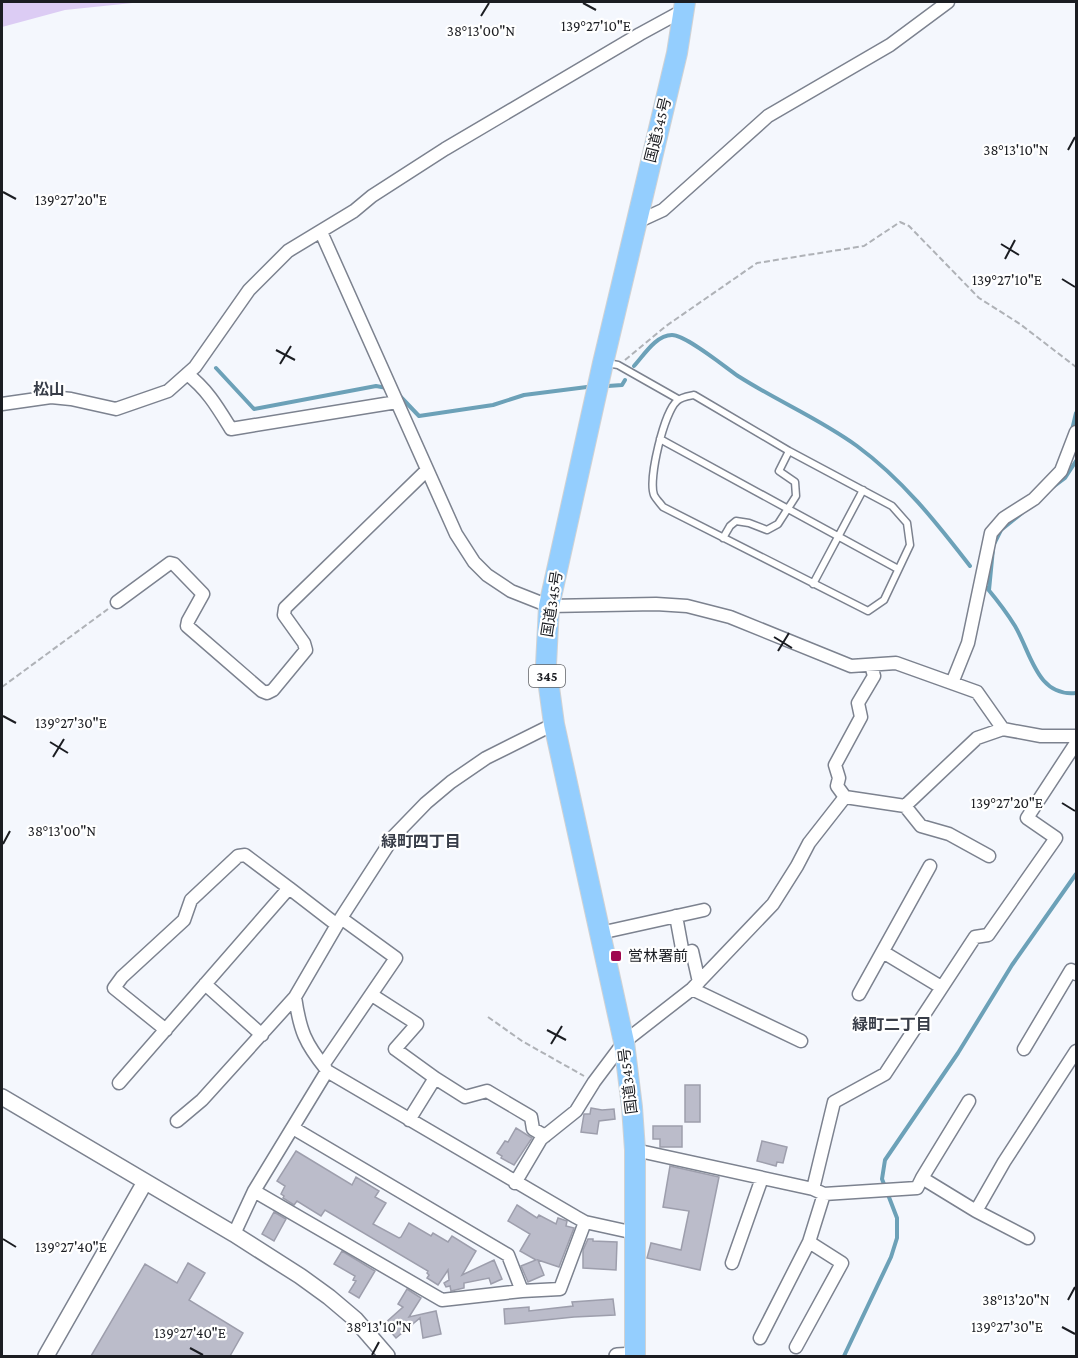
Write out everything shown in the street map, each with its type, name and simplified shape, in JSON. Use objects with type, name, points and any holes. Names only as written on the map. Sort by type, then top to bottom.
[{"type":"highway","name":"国道345号","points":[[629,1356],[635,1233],[635,1150],[624,1042],[554,724],[546,665],[549,606],[610,364],[637,222],[677,53],[684,6]]},
{"type":"street","points":[[637,222],[663,210],[768,116],[890,45],[948,2]]},
{"type":"street","points":[[2,404],[51,397],[116,409],[168,391],[195,367],[249,290],[288,250],[321,232],[445,148],[684,6]]},
{"type":"street","points":[[321,232],[456,534],[474,562],[487,575],[511,591],[549,606],[656,604],[687,606],[730,617],[851,666],[896,663],[977,692],[1003,729]]},
{"type":"street","points":[[187,374],[201,384],[231,429],[397,402]]},
{"type":"street","points":[[952,682],[968,643],[991,533],[1004,518],[1034,499],[1061,471],[1077,432]]},
{"type":"street","points":[[117,602],[170,563],[174,564],[203,594],[187,626],[267,693],[273,690],[306,650],[304,643],[284,615],[285,608],[427,470]]},
{"type":"street","points":[[871,665],[874,676],[858,703],[861,717],[835,765],[840,778],[837,786],[845,797],[904,806],[921,826],[949,834],[989,856]]},
{"type":"street","points":[[177,1121],[202,1100],[295,998],[339,922],[394,836],[426,803],[486,758],[554,724]]},
{"type":"street","points":[[904,806],[977,738],[1003,729],[1041,736],[1077,736]]},
{"type":"street","points":[[760,1338],[809,1242],[834,1102],[885,1074],[975,937],[988,934],[1056,838],[1027,818],[1077,743]]},
{"type":"street","points":[[516,1183],[541,1139],[576,1111],[624,1042],[696,985],[773,904],[798,866],[809,843],[845,797]]},
{"type":"street","points":[[166,1030],[114,988],[122,977],[184,920],[191,900],[238,856],[245,855],[289,888],[396,958],[325,1068],[254,1191],[234,1234]]},
{"type":"street","points":[[859,994],[930,866]]},
{"type":"street","points":[[118,1083],[289,888]]},
{"type":"street","points":[[600,933],[704,910]]},
{"type":"street","points":[[676,916],[683,954],[692,951],[696,985]]},
{"type":"street","points":[[883,952],[941,987]]},
{"type":"street","points":[[1024,1049],[1071,970],[1077,974]]},
{"type":"street","points":[[205,984],[262,1035]]},
{"type":"street","points":[[696,985],[801,1041]]},
{"type":"street","points":[[372,995],[417,1024],[395,1049],[465,1097],[487,1091],[531,1118],[533,1129],[545,1136]]},
{"type":"street","points":[[295,998],[299,1024],[309,1048],[325,1068],[409,1120],[585,1222],[635,1233]]},
{"type":"street","points":[[976,1211],[1004,1162],[1077,1051]]},
{"type":"street","points":[[409,1120],[435,1078]]},
{"type":"street","points":[[635,1150],[819,1192],[917,1188],[969,1101]]},
{"type":"street","points":[[3,1102],[234,1234],[329,1297],[355,1319],[387,1356]]},
{"type":"street","points":[[292,1128],[508,1255],[522,1291]]},
{"type":"street","points":[[732,1263],[762,1178]]},
{"type":"street","points":[[922,1178],[976,1211],[1028,1238]]},
{"type":"street","points":[[46,1356],[145,1182]]},
{"type":"street","points":[[254,1191],[442,1300],[560,1289],[585,1222]]},
{"type":"street","points":[[796,1347],[842,1263],[809,1242]]},
{"type":"lane","points":[[610,364],[678,399]]},
{"type":"lane","points":[[694,395],[789,451],[892,506],[907,523],[910,545],[884,600],[868,611],[663,507],[654,494],[653,479],[660,439],[668,412],[678,399],[694,395]]},
{"type":"lane","points":[[660,439],[898,569]]},
{"type":"lane","points":[[723,538],[736,520],[767,530],[778,524],[796,496],[795,482],[779,471],[789,451]]},
{"type":"lane","points":[[813,584],[863,490]]},
{"type":"path","points":[[610,364],[757,263],[864,246],[900,222],[909,226],[980,298],[1020,324],[1077,367]]},
{"type":"path","points":[[2,687],[117,602]]},
{"type":"path","points":[[488,1017],[522,1041],[594,1082]]},
{"type":"shaded area","points":[[2,2],[142,2],[65,10],[2,27]]},
{"type":"building","points":[[685,1085],[700,1085],[700,1122],[685,1122]]},
{"type":"building","points":[[591,1108],[614,1109],[615,1119],[599,1121],[597,1134],[581,1132],[584,1114],[590,1114]]},
{"type":"building","points":[[653,1126],[682,1126],[682,1147],[660,1147],[660,1139],[653,1139]]},
{"type":"building","points":[[516,1128],[532,1138],[514,1165],[497,1153],[505,1141],[508,1142]]},
{"type":"building","points":[[762,1141],[787,1147],[783,1163],[777,1162],[776,1166],[757,1161]]},
{"type":"building","points":[[296,1151],[352,1185],[356,1177],[379,1191],[375,1197],[386,1203],[373,1224],[399,1238],[409,1223],[431,1236],[433,1233],[448,1242],[452,1236],[476,1251],[462,1275],[494,1260],[502,1279],[491,1284],[489,1278],[464,1283],[464,1288],[451,1291],[450,1286],[446,1287],[444,1283],[449,1280],[448,1270],[438,1285],[427,1278],[428,1271],[325,1210],[321,1216],[297,1201],[294,1205],[283,1198],[281,1194],[285,1186],[277,1181]]},
{"type":"building","points":[[670,1166],[719,1177],[700,1270],[647,1258],[651,1243],[681,1250],[689,1211],[663,1207]]},
{"type":"building","points":[[517,1205],[537,1218],[539,1215],[556,1224],[558,1218],[567,1221],[566,1226],[574,1228],[559,1267],[538,1260],[544,1275],[528,1282],[521,1266],[536,1260],[520,1251],[530,1234],[508,1221]]},
{"type":"building","points":[[274,1212],[286,1219],[274,1241],[262,1234]]},
{"type":"building","points":[[588,1239],[617,1242],[616,1270],[583,1268],[583,1250]]},
{"type":"building","points":[[342,1251],[375,1271],[359,1298],[349,1292],[356,1281],[353,1280],[355,1276],[334,1264]]},
{"type":"building","points":[[188,1263],[205,1273],[189,1300],[243,1333],[230,1356],[91,1356],[145,1264],[177,1283]]},
{"type":"building","points":[[407,1289],[421,1298],[409,1317],[436,1311],[441,1334],[423,1338],[420,1318],[396,1338],[384,1324],[403,1307],[398,1304]]},
{"type":"building","points":[[613,1299],[615,1315],[505,1324],[504,1309],[529,1307],[529,1311],[573,1306],[572,1302]]},
{"type":"waterway","points":[[634,366],[661,338],[672,335],[686,340],[738,376],[857,446],[889,472],[918,502],[970,566]]},
{"type":"waterway","points":[[216,368],[254,409],[376,386],[387,388]]},
{"type":"waterway","points":[[608,386],[622,385],[625,380]]},
{"type":"waterway","points":[[398,394],[419,416],[493,405],[524,395],[587,387]]},
{"type":"waterway","points":[[1072,430],[1076,413]]},
{"type":"waterway","points":[[1053,487],[1065,478],[1076,461]]},
{"type":"waterway","points":[[995,542],[1001,530],[1022,513]]},
{"type":"waterway","points":[[989,590],[993,549]]},
{"type":"waterway","points":[[987,588],[1015,626],[1044,681],[1052,688],[1076,693]]},
{"type":"waterway","points":[[844,1356],[891,1257],[897,1238],[897,1218],[882,1179],[885,1160],[958,1053],[1012,965],[1076,874]]},
{"type":"place","name":"営林署前","points":[[616,956]]},
{"type":"district","name":"松山","points":[[49,389]]},
{"type":"district","name":"緑町四丁目","points":[[421,841]]},
{"type":"district","name":"緑町二丁目","points":[[892,1024]]}]
